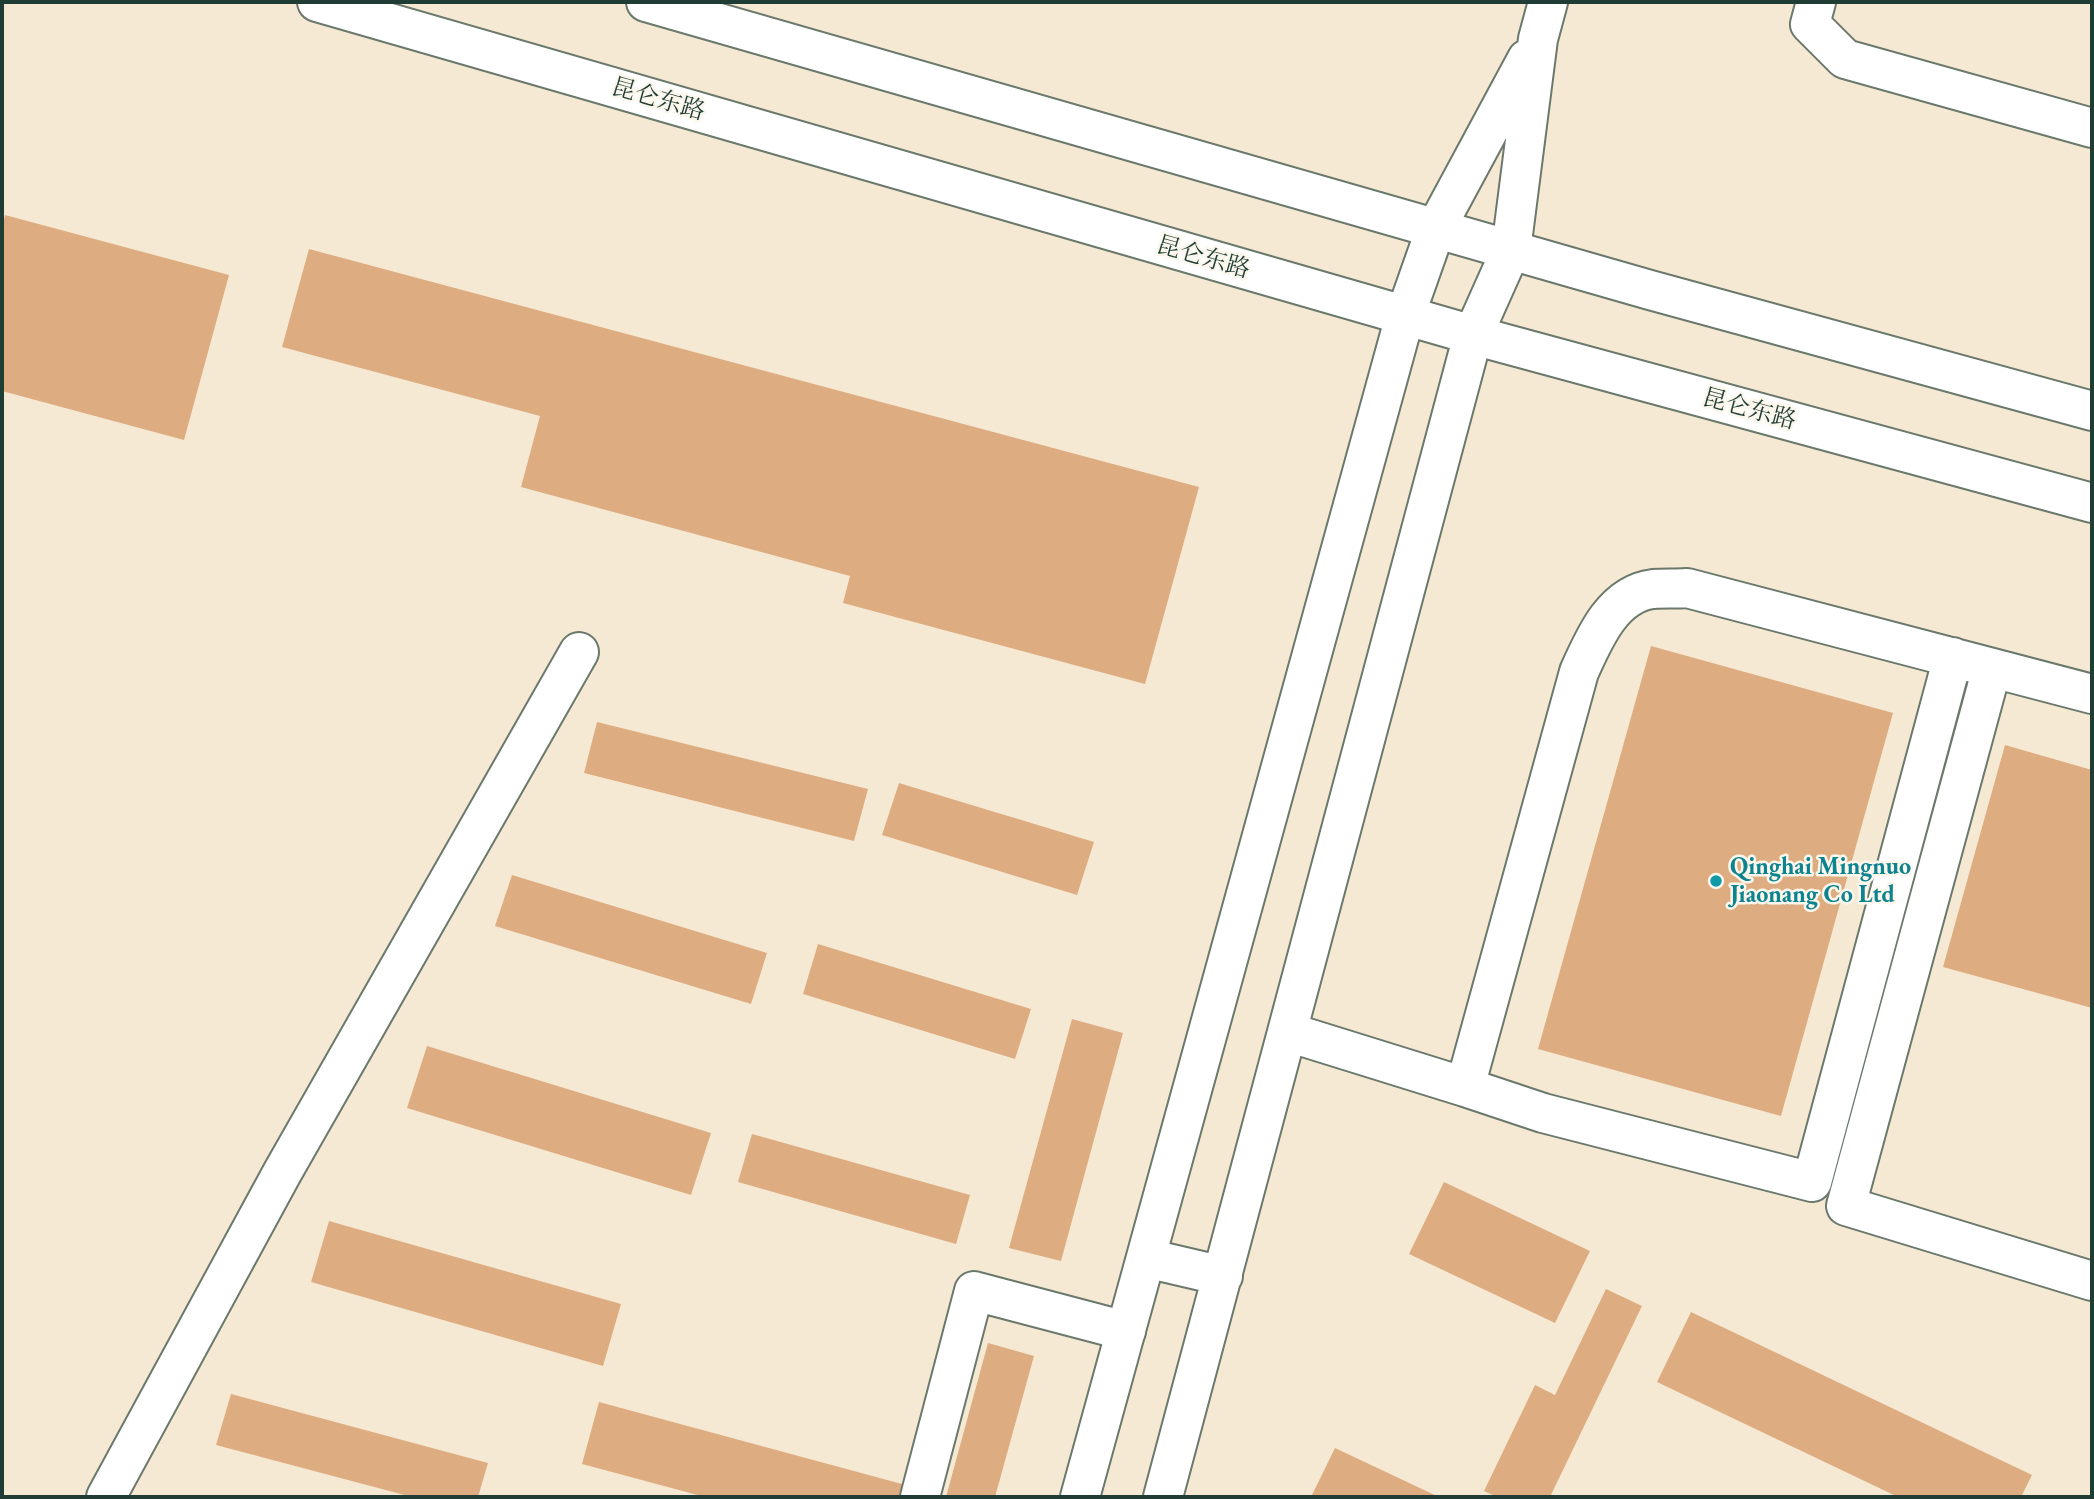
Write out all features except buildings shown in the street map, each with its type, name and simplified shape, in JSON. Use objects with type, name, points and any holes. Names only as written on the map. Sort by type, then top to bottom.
[{"type":"main road","name":"昆仑东路","points":[[317,2],[1405,316],[2092,503]]},
{"type":"main road","points":[[646,2],[1436,229],[2092,411]]},
{"type":"main road","points":[[1163,1497],[1473,335],[1511,250],[1538,39],[1548,2]]},
{"type":"main road","points":[[1816,2],[1810,24],[1845,59],[2092,128]]},
{"type":"main road","points":[[1080,1497],[1405,316],[1436,229],[1538,39]]},
{"type":"main road","points":[[1465,1087],[1579,672],[1597,633],[1625,599],[1651,589],[1687,588],[2092,694]]},
{"type":"main road","points":[[106,1497],[288,1161],[579,652]]},
{"type":"main road","points":[[1288,1032],[1543,1113],[1812,1182],[1953,657]]},
{"type":"main road","points":[[1992,667],[1846,1206],[2092,1281]]},
{"type":"main road","points":[[1146,1258],[1223,1276]]},
{"type":"main road","points":[[920,1497],[974,1291],[1126,1331]]},
{"type":"place","name":"Qinghai Mingnuo Jiaonang Co Ltd","points":[[1716,881]]}]
